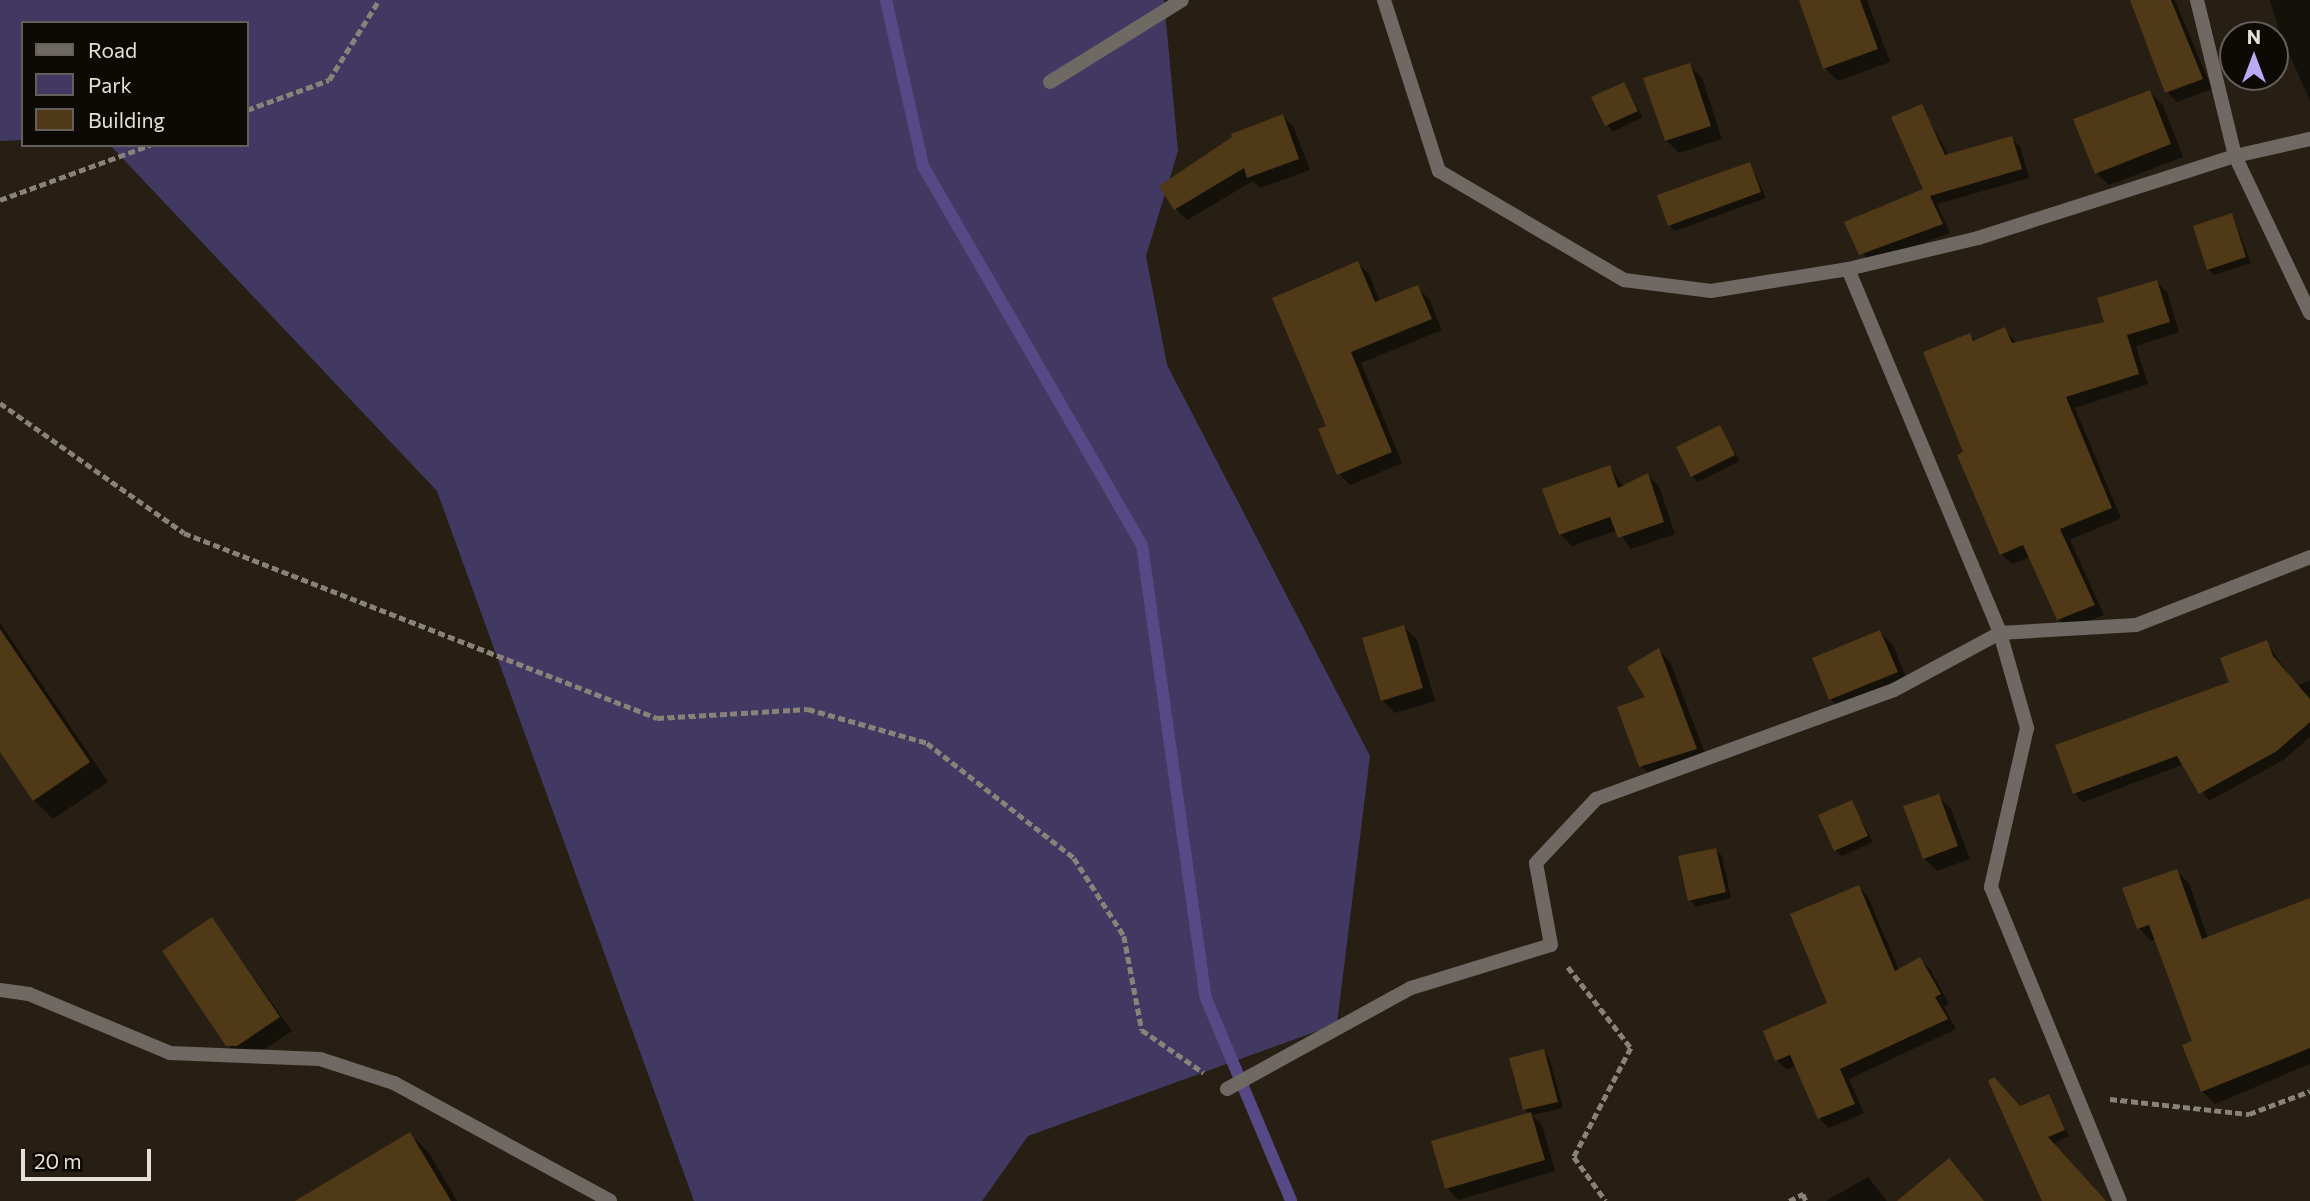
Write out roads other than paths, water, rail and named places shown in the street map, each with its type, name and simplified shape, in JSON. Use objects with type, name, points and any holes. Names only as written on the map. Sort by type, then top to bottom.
[{"type":"street","points":[[1050,82],[1182,0]]},
{"type":"street","points":[[1384,0],[1439,171],[1624,280],[1711,291],[1848,269],[1978,238],[2235,156],[2310,139]]},
{"type":"street","points":[[2197,0],[2235,156],[2310,313]]},
{"type":"street","points":[[1848,269],[2000,633],[2027,728],[1991,887],[2120,1201]]},
{"type":"street","points":[[1227,1090],[1412,988],[1551,945],[1536,863],[1596,799],[1894,690],[2000,633],[2136,625],[2310,557]]},
{"type":"street","points":[[0,990],[29,994],[170,1053],[320,1059],[394,1083],[610,1201]]},
{"type":"waterway","points":[[886,0],[923,166],[1142,545],[1205,996],[1291,1201]]}]
